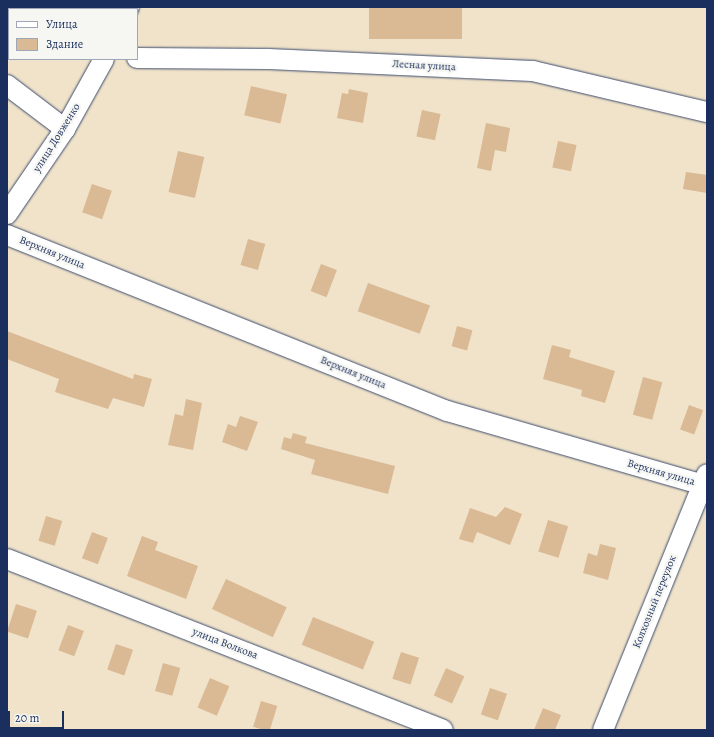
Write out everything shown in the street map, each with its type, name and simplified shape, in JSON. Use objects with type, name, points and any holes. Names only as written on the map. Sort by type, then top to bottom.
[{"type":"street","name":"Лесная улица","points":[[138,58],[268,59],[533,70],[707,112]]},
{"type":"street","name":"улица Довженко","points":[[7,214],[65,129],[103,60]]},
{"type":"street","points":[[7,84],[65,129]]},
{"type":"street","name":"Верхняя улица","points":[[7,235],[447,411],[705,482]]},
{"type":"street","name":"Колхозный переулок","points":[[604,730],[705,482]]},
{"type":"street","name":"улица Волкова","points":[[7,559],[443,730]]},
{"type":"building","points":[[369,7],[462,7],[462,39],[369,39]]},
{"type":"building","points":[[251,86],[287,94],[280,124],[244,115]]},
{"type":"building","points":[[349,89],[368,93],[363,123],[337,118],[342,93],[348,94]]},
{"type":"building","points":[[422,110],[441,114],[435,140],[416,136]]},
{"type":"building","points":[[486,123],[510,128],[506,152],[495,150],[491,171],[477,168]]},
{"type":"building","points":[[558,141],[577,145],[571,171],[552,167]]},
{"type":"building","points":[[178,151],[204,157],[195,198],[169,192]]},
{"type":"building","points":[[686,172],[707,175],[707,193],[683,189]]},
{"type":"building","points":[[92,184],[112,191],[102,219],[82,212]]},
{"type":"building","points":[[248,239],[265,244],[258,270],[241,265]]},
{"type":"building","points":[[321,264],[337,270],[326,297],[311,291]]},
{"type":"building","points":[[368,283],[430,306],[420,334],[358,311]]},
{"type":"building","points":[[457,326],[472,330],[467,350],[452,346]]},
{"type":"building","points":[[7,331],[133,379],[134,374],[152,379],[144,407],[113,398],[108,409],[55,392],[59,379],[7,359]]},
{"type":"building","points":[[552,345],[571,350],[569,357],[615,371],[605,403],[581,396],[582,390],[543,379]]},
{"type":"building","points":[[643,377],[662,382],[652,420],[633,415]]},
{"type":"building","points":[[186,399],[202,403],[193,450],[168,445],[175,414],[183,416]]},
{"type":"building","points":[[689,405],[703,410],[694,435],[680,429]]},
{"type":"building","points":[[240,416],[258,422],[247,451],[222,442],[228,424],[236,427]]},
{"type":"building","points":[[293,433],[307,437],[305,443],[395,466],[388,494],[311,474],[315,460],[281,449],[284,437],[291,439]]},
{"type":"building","points":[[505,507],[522,514],[510,545],[477,532],[473,543],[459,539],[470,508],[496,517]]},
{"type":"building","points":[[46,516],[62,521],[55,546],[38,541]]},
{"type":"building","points":[[548,520],[568,526],[558,558],[538,552]]},
{"type":"building","points":[[92,532],[108,538],[98,564],[82,558]]},
{"type":"building","points":[[142,536],[158,542],[155,550],[198,566],[186,599],[127,576]]},
{"type":"building","points":[[600,544],[616,548],[608,580],[583,573],[588,553],[597,556]]},
{"type":"building","points":[[226,579],[287,607],[273,637],[212,609]]},
{"type":"building","points":[[16,604],[37,611],[28,638],[7,632]]},
{"type":"building","points":[[313,617],[374,642],[363,670],[302,645]]},
{"type":"building","points":[[68,625],[84,631],[74,656],[58,650]]},
{"type":"building","points":[[116,644],[133,650],[124,675],[107,670]]},
{"type":"building","points":[[401,652],[419,658],[410,685],[392,679]]},
{"type":"building","points":[[163,663],[180,668],[172,696],[155,691]]},
{"type":"building","points":[[446,668],[464,676],[452,704],[434,695]]},
{"type":"building","points":[[210,678],[229,686],[217,716],[197,707]]},
{"type":"building","points":[[490,688],[507,694],[498,720],[481,714]]},
{"type":"building","points":[[261,701],[277,706],[270,730],[253,727]]},
{"type":"building","points":[[543,708],[561,715],[555,730],[534,730]]}]
